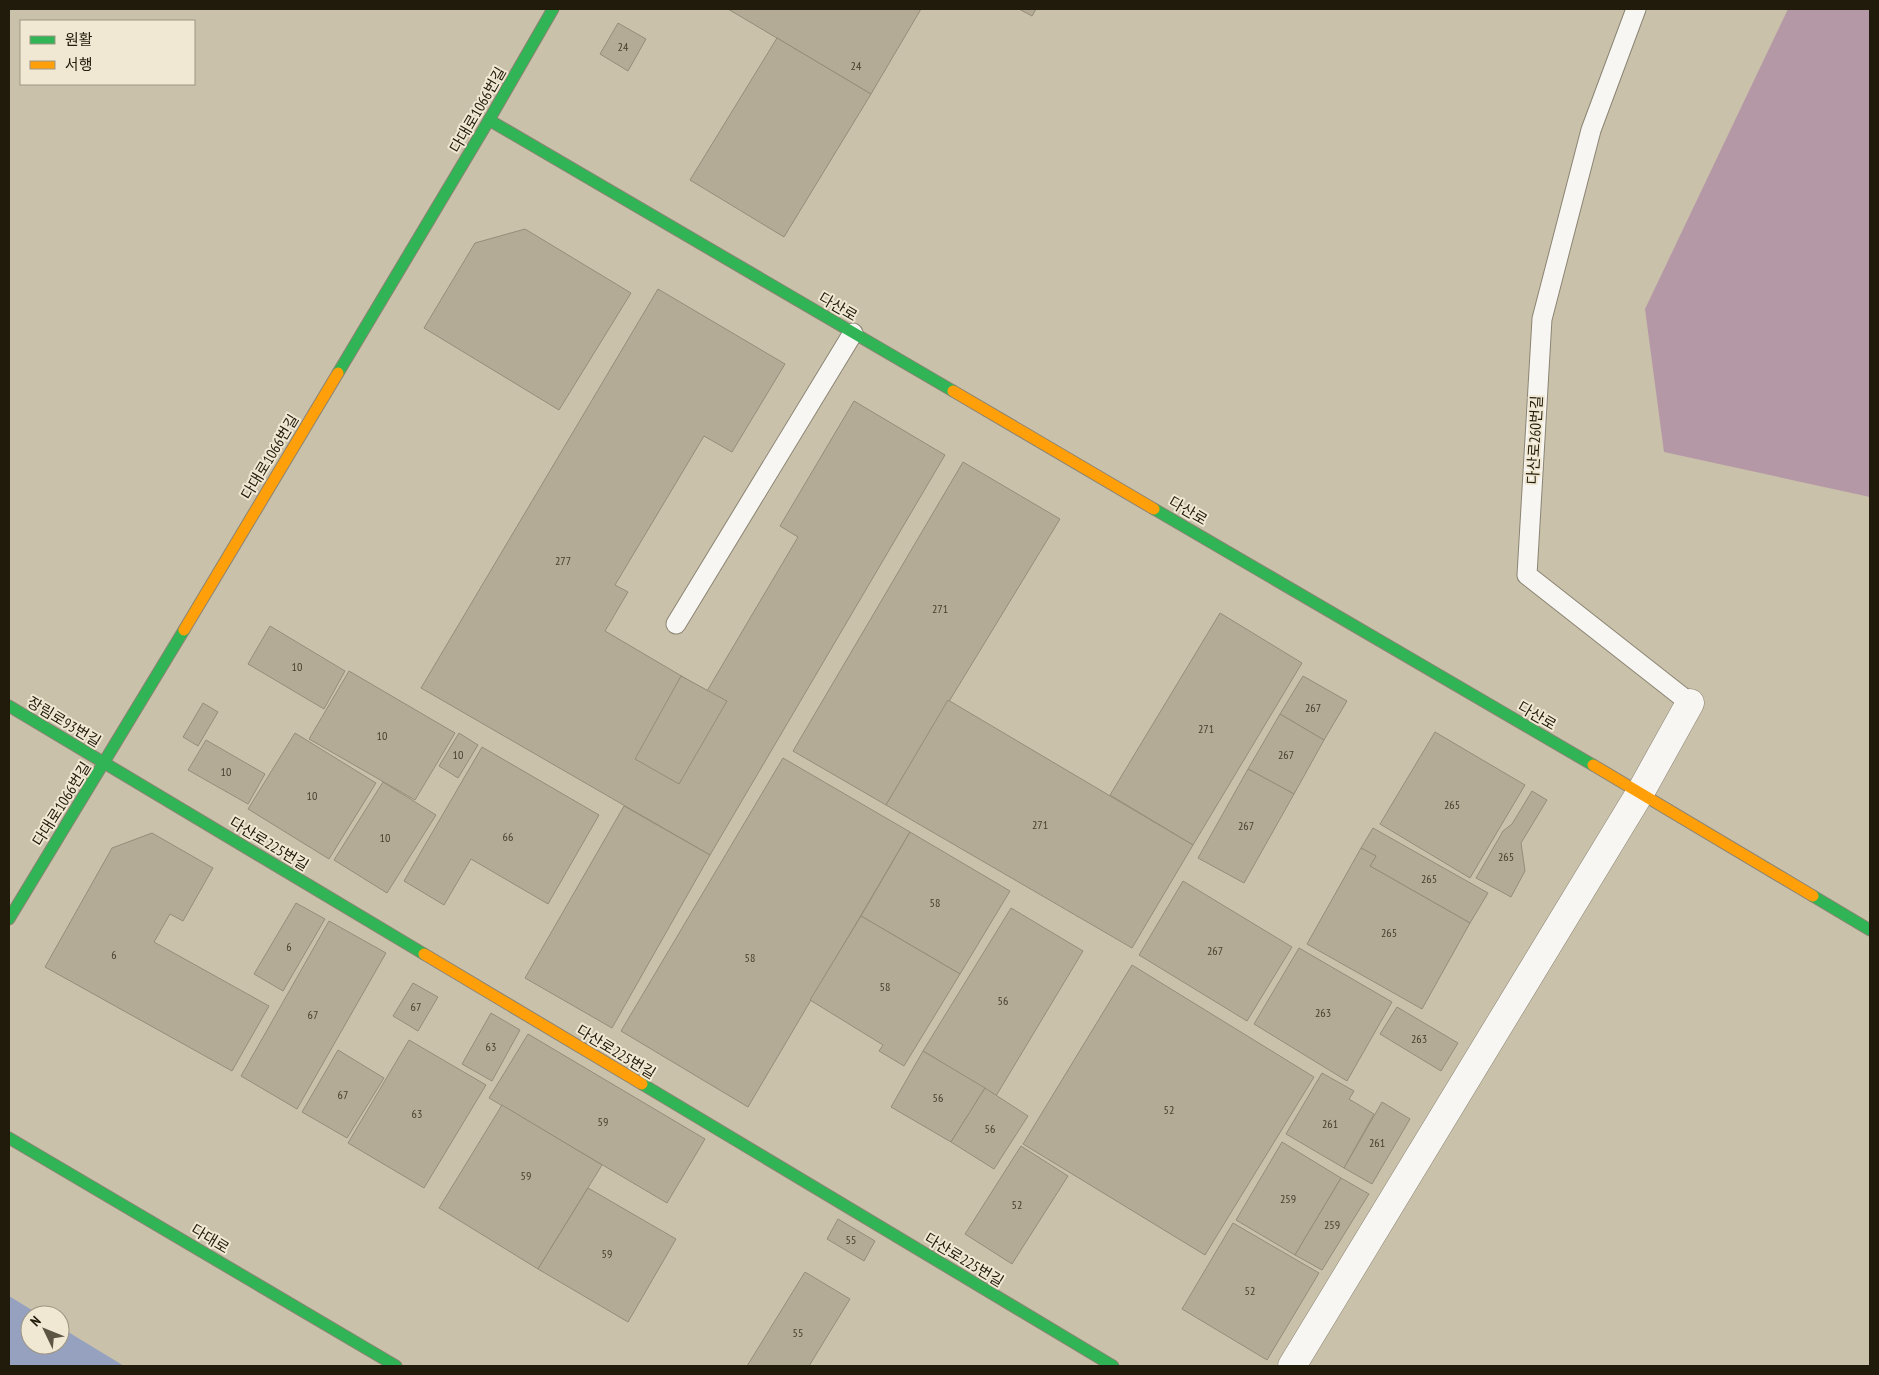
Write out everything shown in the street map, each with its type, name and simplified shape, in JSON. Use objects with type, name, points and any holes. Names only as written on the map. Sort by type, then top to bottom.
[{"type":"street","name":"다대로1066번길","points":[[9,919],[490,120],[554,9]]},
{"type":"street","name":"다산로","points":[[490,120],[1640,793],[1870,930]]},
{"type":"street","name":"다산로260번길","points":[[1292,1366],[1640,793],[1690,703]]},
{"type":"street","name":"장림로93번길","points":[[9,706],[104,764]]},
{"type":"street","name":"다산로225번길","points":[[104,764],[1113,1366]]},
{"type":"street","name":"다대로","points":[[9,1138],[396,1366]]},
{"type":"lane","name":"다산로260번길","points":[[1636,9],[1591,130],[1542,320],[1527,575],[1690,703]]},
{"type":"lane","points":[[676,624],[853,333]]},
{"type":"shaded area","points":[[1788,9],[1870,9],[1870,497],[1664,452],[1645,309]]},
{"type":"water","points":[[9,1296],[24,1305],[20,1305],[20,1355],[70,1355],[70,1333],[124,1366],[9,1366]]},
{"type":"building","points":[[728,9],[921,9],[871,94]]},
{"type":"building","points":[[1019,9],[1036,9],[1032,16]]},
{"type":"building","points":[[618,23],[646,39],[628,71],[600,54]]},
{"type":"building","points":[[777,38],[871,94],[784,237],[690,180]]},
{"type":"building","points":[[525,229],[631,293],[559,410],[424,328],[475,243]]},
{"type":"building","points":[[658,289],[785,364],[732,452],[704,436],[615,585],[628,592],[605,631],[707,691],[798,537],[780,526],[854,401],[945,455],[710,855],[421,688]]},
{"type":"building","points":[[963,462],[1060,519],[886,805],[793,751]]},
{"type":"building","points":[[1220,613],[1302,663],[1193,845],[1110,795]]},
{"type":"building","points":[[270,626],[345,671],[324,709],[248,664]]},
{"type":"building","points":[[349,671],[455,733],[415,800],[309,739]]},
{"type":"building","points":[[681,676],[727,701],[679,784],[635,759]]},
{"type":"building","points":[[1303,676],[1347,701],[1324,740],[1280,714]]},
{"type":"building","points":[[948,700],[1193,845],[1132,948],[886,805]]},
{"type":"building","points":[[203,703],[218,712],[198,746],[183,737]]},
{"type":"building","points":[[1280,714],[1324,740],[1294,794],[1248,769]]},
{"type":"building","points":[[1435,732],[1525,785],[1470,878],[1380,824]]},
{"type":"building","points":[[295,733],[376,783],[329,859],[248,809]]},
{"type":"building","points":[[459,733],[478,745],[458,778],[439,766]]},
{"type":"building","points":[[206,740],[265,774],[248,804],[188,770]]},
{"type":"building","points":[[482,747],[599,815],[548,904],[471,859],[444,905],[404,881]]},
{"type":"building","points":[[783,758],[910,832],[748,1107],[621,1031]]},
{"type":"building","points":[[1248,769],[1294,794],[1244,883],[1198,858]]},
{"type":"building","points":[[383,782],[436,815],[387,893],[334,860]]},
{"type":"building","points":[[1532,791],[1547,800],[1521,843],[1525,871],[1511,897],[1476,878],[1503,831],[1512,824]]},
{"type":"building","points":[[624,806],[710,855],[612,1028],[525,978]]},
{"type":"building","points":[[1373,828],[1488,893],[1470,923],[1370,866],[1376,856],[1361,848]]},
{"type":"building","points":[[910,832],[1010,891],[960,974],[861,916]]},
{"type":"building","points":[[152,833],[213,868],[183,921],[170,914],[154,942],[269,1006],[232,1071],[45,967],[112,848]]},
{"type":"building","points":[[1361,848],[1376,856],[1370,866],[1470,923],[1422,1009],[1307,944]]},
{"type":"building","points":[[1183,881],[1292,947],[1247,1021],[1139,955]]},
{"type":"building","points":[[296,903],[325,919],[283,991],[254,974]]},
{"type":"building","points":[[1011,908],[1083,951],[996,1096],[923,1051]]},
{"type":"building","points":[[861,916],[960,974],[904,1066],[879,1051],[883,1045],[810,1000]]},
{"type":"building","points":[[329,921],[386,953],[297,1109],[241,1076]]},
{"type":"building","points":[[1299,948],[1392,1002],[1347,1081],[1254,1024]]},
{"type":"building","points":[[1132,965],[1314,1077],[1205,1255],[1023,1144]]},
{"type":"building","points":[[413,983],[438,997],[418,1031],[393,1016]]},
{"type":"building","points":[[1397,1007],[1458,1043],[1441,1071],[1380,1034]]},
{"type":"building","points":[[491,1013],[520,1030],[492,1081],[462,1064]]},
{"type":"building","points":[[528,1034],[705,1139],[667,1203],[489,1098]]},
{"type":"building","points":[[409,1040],[486,1085],[424,1188],[348,1143]]},
{"type":"building","points":[[338,1050],[384,1078],[347,1138],[302,1112]]},
{"type":"building","points":[[923,1051],[985,1088],[951,1142],[891,1107]]},
{"type":"building","points":[[1322,1073],[1354,1091],[1349,1099],[1374,1114],[1344,1168],[1286,1134]]},
{"type":"building","points":[[985,1088],[1028,1116],[994,1169],[951,1142]]},
{"type":"building","points":[[1382,1102],[1410,1119],[1372,1184],[1344,1168]]},
{"type":"building","points":[[502,1105],[602,1165],[538,1269],[439,1208]]},
{"type":"building","points":[[1282,1142],[1341,1178],[1295,1255],[1236,1220]]},
{"type":"building","points":[[1021,1146],[1068,1176],[1012,1264],[965,1234]]},
{"type":"building","points":[[1341,1178],[1369,1194],[1322,1270],[1295,1255]]},
{"type":"building","points":[[588,1188],[676,1239],[628,1322],[538,1269]]},
{"type":"building","points":[[838,1219],[875,1241],[864,1261],[827,1239]]},
{"type":"building","points":[[1233,1223],[1319,1273],[1267,1360],[1182,1309]]},
{"type":"building","points":[[805,1272],[850,1299],[809,1366],[747,1366]]},
{"type":"traffic: fast","points":[[338,373],[553,9]]},
{"type":"traffic: fast","points":[[489,120],[953,391]]},
{"type":"traffic: fast","points":[[1154,509],[1593,765]]},
{"type":"traffic: fast","points":[[9,919],[184,630]]},
{"type":"traffic: fast","points":[[9,706],[424,954]]},
{"type":"traffic: fast","points":[[1813,896],[1870,930]]},
{"type":"traffic: fast","points":[[642,1084],[1113,1366]]},
{"type":"traffic: fast","points":[[9,1138],[396,1366]]},
{"type":"traffic: slow","points":[[184,630],[338,373]]},
{"type":"traffic: slow","points":[[953,391],[1154,509]]},
{"type":"traffic: slow","points":[[1593,765],[1813,896]]},
{"type":"traffic: slow","points":[[424,954],[642,1084]]}]
